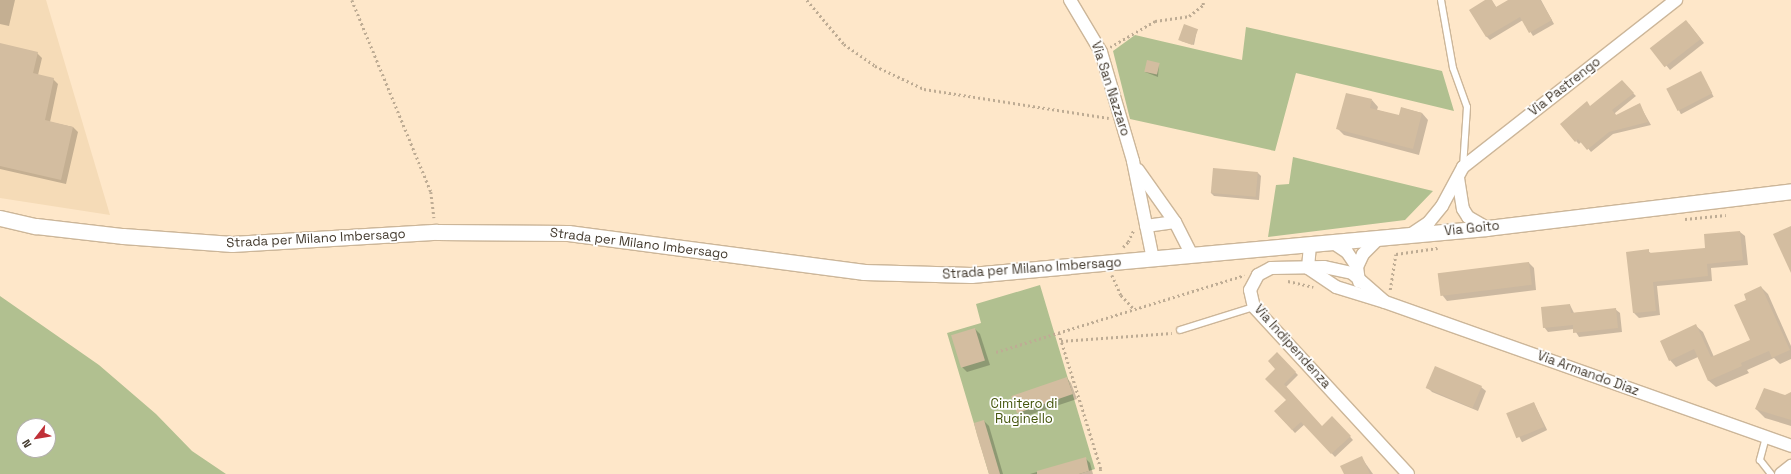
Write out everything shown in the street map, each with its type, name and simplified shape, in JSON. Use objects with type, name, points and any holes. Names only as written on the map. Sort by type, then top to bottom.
[{"type":"street","name":"Via San Nazzaro","points":[[1070,0],[1101,52],[1133,160],[1153,259]]},
{"type":"street","name":"Via Pastrengo","points":[[1410,235],[1429,222],[1442,206],[1460,172],[1676,0]]},
{"type":"street","name":"Via San Nazzaro","points":[[1133,160],[1145,183],[1175,222],[1192,256]]},
{"type":"street","points":[[1460,172],[1463,209],[1468,217],[1487,228]]},
{"type":"street","name":"Via Goito","points":[[1153,259],[1487,228],[1791,191]]},
{"type":"street","name":"Strada per Milano Imbersago","points":[[0,218],[36,226],[123,236],[232,244],[437,232],[568,233],[856,271],[921,276],[972,275],[1153,259]]},
{"type":"street","points":[[1146,226],[1175,222]]},
{"type":"street","points":[[1352,292],[1359,285],[1358,272],[1363,254],[1379,238]]},
{"type":"street","points":[[1332,242],[1347,252],[1358,272]]},
{"type":"street","points":[[1308,268],[1310,244]]},
{"type":"street","points":[[1254,279],[1271,268],[1289,266],[1335,268],[1358,272]]},
{"type":"street","name":"Via Armando Diaz","points":[[1308,268],[1336,287],[1385,302],[1791,446]]},
{"type":"street","name":"Via Armando Diaz","points":[[1358,272],[1385,302]]},
{"type":"street","name":"Via Indipendenza","points":[[1254,279],[1250,295],[1254,307],[1408,474]]},
{"type":"street","points":[[1781,474],[1791,466]]},
{"type":"lane","points":[[1441,0],[1453,68],[1467,108],[1460,172]]},
{"type":"lane","points":[[1180,330],[1254,307]]},
{"type":"lane","points":[[1766,437],[1760,460],[1771,474]]},
{"type":"path","points":[[352,0],[432,192],[437,232]]},
{"type":"path","points":[[807,0],[844,44],[875,66],[924,90],[1121,120]]},
{"type":"path","points":[[1101,52],[1155,21],[1189,16],[1203,5],[1203,0]]},
{"type":"path","points":[[1683,219],[1729,214]]},
{"type":"path","points":[[1122,248],[1128,242],[1134,229],[1146,226]]},
{"type":"path","points":[[1385,302],[1393,281],[1396,254],[1443,247]]},
{"type":"path","points":[[1110,264],[1113,279],[1121,295],[1133,308]]},
{"type":"path","points":[[996,352],[1242,273],[1254,279]]},
{"type":"path","points":[[1282,279],[1319,290]]},
{"type":"path","points":[[1061,341],[1170,334],[1180,330]]},
{"type":"path","points":[[1059,333],[1101,470],[1100,474]]},
{"type":"shaded area","points":[[0,0],[46,0],[110,215],[0,198]]},
{"type":"green space","points":[[1246,27],[1442,71],[1454,111],[1296,73],[1275,151],[1130,119],[1113,51],[1135,35],[1242,60]]},
{"type":"green space","points":[[1293,157],[1433,191],[1405,220],[1268,237],[1276,185],[1289,184]]},
{"type":"green space","name":"Cimitero di Ruginello","points":[[1040,285],[1095,469],[1079,474],[989,474],[947,333],[981,323],[976,304]]},
{"type":"green space","points":[[0,296],[99,365],[156,414],[192,451],[226,474],[0,474]]},
{"type":"building","points":[[1485,0],[1492,0],[1496,7],[1508,0],[1540,0],[1552,20],[1529,33],[1520,17],[1486,37],[1469,10]]},
{"type":"building","points":[[1686,20],[1701,39],[1665,67],[1650,48]]},
{"type":"building","points":[[1184,24],[1198,29],[1192,45],[1178,40]]},
{"type":"building","points":[[0,43],[38,52],[33,73],[54,78],[45,120],[73,127],[61,180],[0,166]]},
{"type":"building","points":[[1147,60],[1160,63],[1157,75],[1144,72]]},
{"type":"building","points":[[1701,71],[1712,93],[1678,111],[1666,89]]},
{"type":"building","points":[[1622,80],[1634,93],[1612,110],[1616,115],[1640,103],[1648,122],[1609,132],[1587,150],[1578,139],[1575,142],[1560,124],[1587,101],[1590,106]]},
{"type":"building","points":[[1346,93],[1372,99],[1370,108],[1399,115],[1401,107],[1422,113],[1413,149],[1336,129]]},
{"type":"building","points":[[1213,168],[1258,172],[1256,197],[1211,193]]},
{"type":"building","points":[[1791,226],[1791,273],[1773,234]]},
{"type":"building","points":[[1740,231],[1743,260],[1707,264],[1708,276],[1653,282],[1656,311],[1633,313],[1626,252],[1649,249],[1649,253],[1705,248],[1704,234]]},
{"type":"building","points":[[1529,262],[1532,285],[1440,296],[1438,273]]},
{"type":"building","points":[[1761,286],[1790,350],[1772,358],[1769,351],[1741,363],[1742,366],[1708,381],[1694,349],[1669,361],[1660,341],[1696,324],[1711,357],[1750,340],[1734,305],[1746,300],[1744,294]]},
{"type":"building","points":[[1570,304],[1571,313],[1616,308],[1618,328],[1573,333],[1573,325],[1543,328],[1541,307]]},
{"type":"building","points":[[975,328],[985,361],[961,368],[951,335]]},
{"type":"building","points":[[1277,352],[1296,372],[1284,384],[1322,426],[1332,416],[1351,436],[1331,454],[1301,422],[1292,430],[1274,411],[1286,400],[1265,379],[1275,369],[1268,361]]},
{"type":"building","points":[[1435,366],[1482,386],[1473,408],[1426,388]]},
{"type":"building","points":[[1067,377],[1073,394],[1017,413],[1011,396]]},
{"type":"building","points":[[1764,388],[1785,395],[1791,392],[1791,420],[1755,409]]},
{"type":"building","points":[[1534,402],[1544,427],[1516,438],[1506,413]]},
{"type":"building","points":[[984,420],[1000,474],[989,474],[977,435],[974,423]]},
{"type":"building","points":[[1362,456],[1370,474],[1344,474],[1340,466]]},
{"type":"building","points":[[1086,457],[1089,471],[1079,474],[1037,474],[1037,471]]}]
